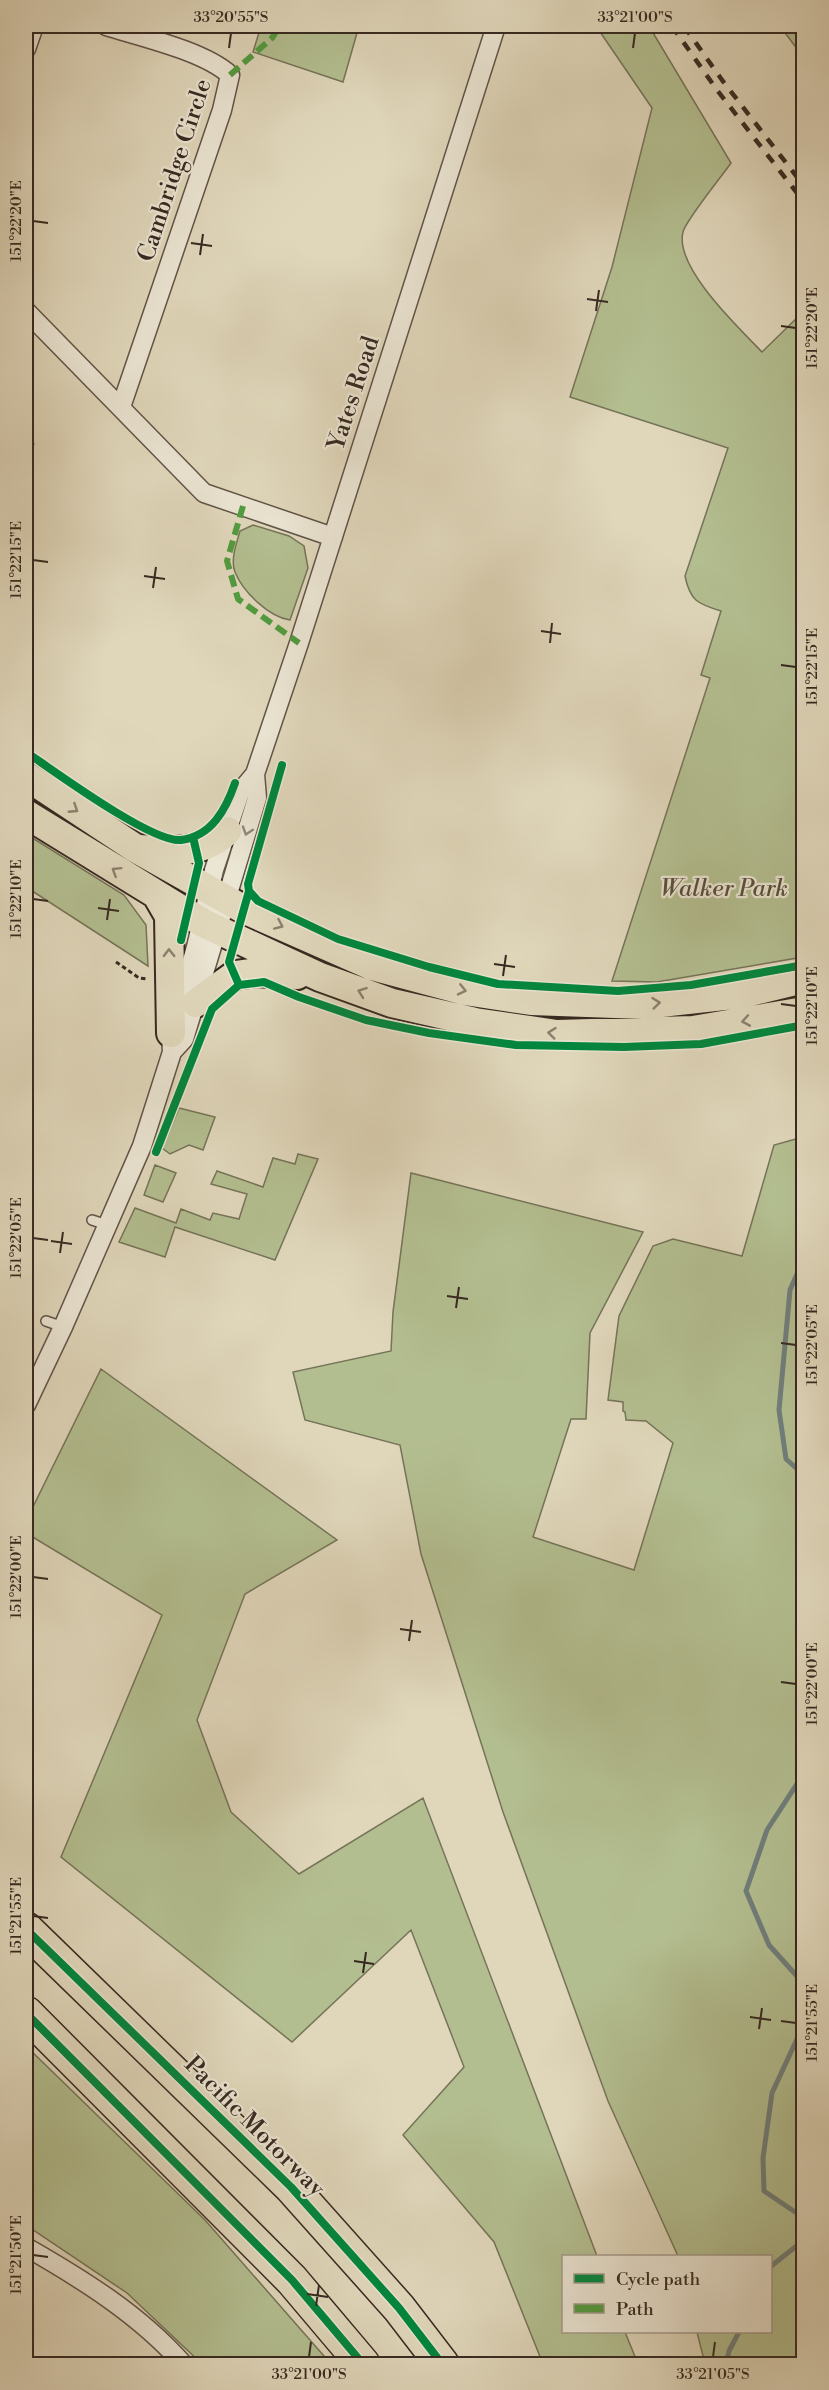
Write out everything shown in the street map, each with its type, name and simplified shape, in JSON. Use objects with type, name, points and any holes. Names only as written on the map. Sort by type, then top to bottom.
[{"type":"highway","name":"Pacific Motorway","points":[[26,1929],[291,2187],[399,2308],[442,2364]]},
{"type":"highway","points":[[26,2013],[292,2280],[363,2364]]},
{"type":"main road","points":[[26,776],[135,848],[218,897],[372,966],[465,991],[531,1001],[643,1005],[742,994],[804,979]]},
{"type":"main road","points":[[26,814],[158,897],[210,926],[320,977],[392,1003],[475,1022],[556,1034],[693,1030],[804,1011]]},
{"type":"main road","points":[[135,848],[178,851],[200,848],[218,840],[227,831]]},
{"type":"main road","points":[[158,897],[169,916],[172,1042]]},
{"type":"main road","points":[[196,1003],[235,975],[257,972],[320,977]]},
{"type":"street","points":[[26,49],[34,26]]},
{"type":"street","name":"Cambridge Circle","points":[[106,26],[182,51],[220,67],[230,75],[218,121],[121,407]]},
{"type":"street","name":"Yates Road","points":[[218,897],[214,870],[240,792],[255,774],[496,26]]},
{"type":"street","points":[[26,311],[204,493],[333,537]]},
{"type":"street","name":"Yates Road","points":[[218,897],[257,798],[255,774]]},
{"type":"street","points":[[26,1405],[54,1324],[100,1222],[142,1146],[218,897]]},
{"type":"street","points":[[172,1042],[184,1039],[196,1003],[210,926]]},
{"type":"street","points":[[26,2247],[114,2302],[167,2347],[183,2364]]},
{"type":"green space","points":[[261,26],[359,26],[343,82],[253,52]]},
{"type":"green space","name":"Walker Park","points":[[596,26],[649,26],[731,163],[697,208],[683,232],[683,246],[688,262],[710,296],[762,352],[803,312],[803,957],[657,982],[612,981],[710,678],[701,675],[721,611],[696,600],[685,576],[728,448],[570,397],[612,267],[652,108]]},
{"type":"green space","points":[[780,26],[803,26],[803,57]]},
{"type":"green space","points":[[253,525],[289,536],[304,546],[308,568],[290,620],[265,609],[244,588],[235,572],[234,557],[240,531]]},
{"type":"green space","points":[[26,834],[124,895],[146,925],[148,966],[26,887]]},
{"type":"green space","points":[[179,1108],[215,1117],[203,1150],[189,1145],[170,1154],[162,1148]]},
{"type":"green space","points":[[803,1137],[803,2364],[705,2364],[697,2333],[772,2333],[772,2255],[678,2255],[608,2101],[503,1812],[421,1554],[400,1445],[305,1420],[293,1372],[391,1351],[393,1312],[411,1173],[643,1232],[590,1333],[586,1419],[571,1419],[533,1537],[634,1570],[673,1443],[646,1421],[626,1420],[623,1402],[608,1400],[619,1316],[653,1246],[673,1239],[742,1256],[774,1145]]},
{"type":"green space","points":[[298,1154],[318,1159],[275,1260],[175,1227],[165,1257],[119,1242],[135,1208],[176,1223],[181,1209],[210,1220],[213,1213],[239,1219],[247,1194],[211,1184],[217,1171],[263,1187],[273,1158],[295,1164]]},
{"type":"green space","points":[[155,1165],[176,1173],[163,1202],[144,1195]]},
{"type":"green space","points":[[101,1369],[337,1540],[245,1594],[197,1720],[231,1812],[299,1874],[423,1798],[597,2255],[562,2255],[562,2333],[625,2333],[638,2364],[543,2364],[494,2242],[403,2135],[464,2067],[411,1930],[292,2042],[61,1857],[162,1615],[26,1533],[26,1521]]},
{"type":"green space","points":[[26,2046],[205,2220],[331,2364],[202,2364],[127,2293],[26,2225]]},
{"type":"waterway","points":[[804,1258],[790,1290],[779,1410],[786,1459],[804,1475]]},
{"type":"waterway","points":[[804,1599],[804,1619]]},
{"type":"waterway","points":[[804,1773],[767,1830],[746,1891],[769,1945],[804,1984]]},
{"type":"waterway","points":[[804,2024],[772,2093],[763,2158],[764,2191],[804,2218]]},
{"type":"waterway","points":[[772,2265],[804,2240]]},
{"type":"waterway","points":[[726,2364],[729,2351],[738,2333]]},
{"type":"waterway","points":[[26,2360],[28,2364]]},
{"type":"railway","points":[[672,26],[717,90],[804,202]]},
{"type":"railway","points":[[684,26],[722,80],[804,186]]},
{"type":"marked path","points":[[230,75],[272,38],[280,26]]},
{"type":"marked path","points":[[26,444],[34,446]]},
{"type":"marked path","points":[[243,506],[227,561],[238,599],[299,643]]},
{"type":"cycle path","points":[[26,752],[127,818],[167,838],[181,840],[201,833],[209,827],[222,811],[235,783]]},
{"type":"cycle path","points":[[282,765],[248,884],[249,891],[258,901],[338,939],[429,967],[498,984],[618,991],[691,985],[804,965]]},
{"type":"cycle path","points":[[181,940],[199,863],[193,837]]},
{"type":"cycle path","points":[[239,985],[229,962],[249,891]]},
{"type":"cycle path","points":[[156,1152],[212,1009],[239,985],[264,982],[299,997],[366,1020],[429,1033],[516,1045],[624,1047],[701,1044],[804,1025]]},
{"type":"cycle path","points":[[26,1929],[291,2187],[399,2308],[442,2364]]},
{"type":"cycle path","points":[[26,2013],[292,2280],[363,2364]]}]
